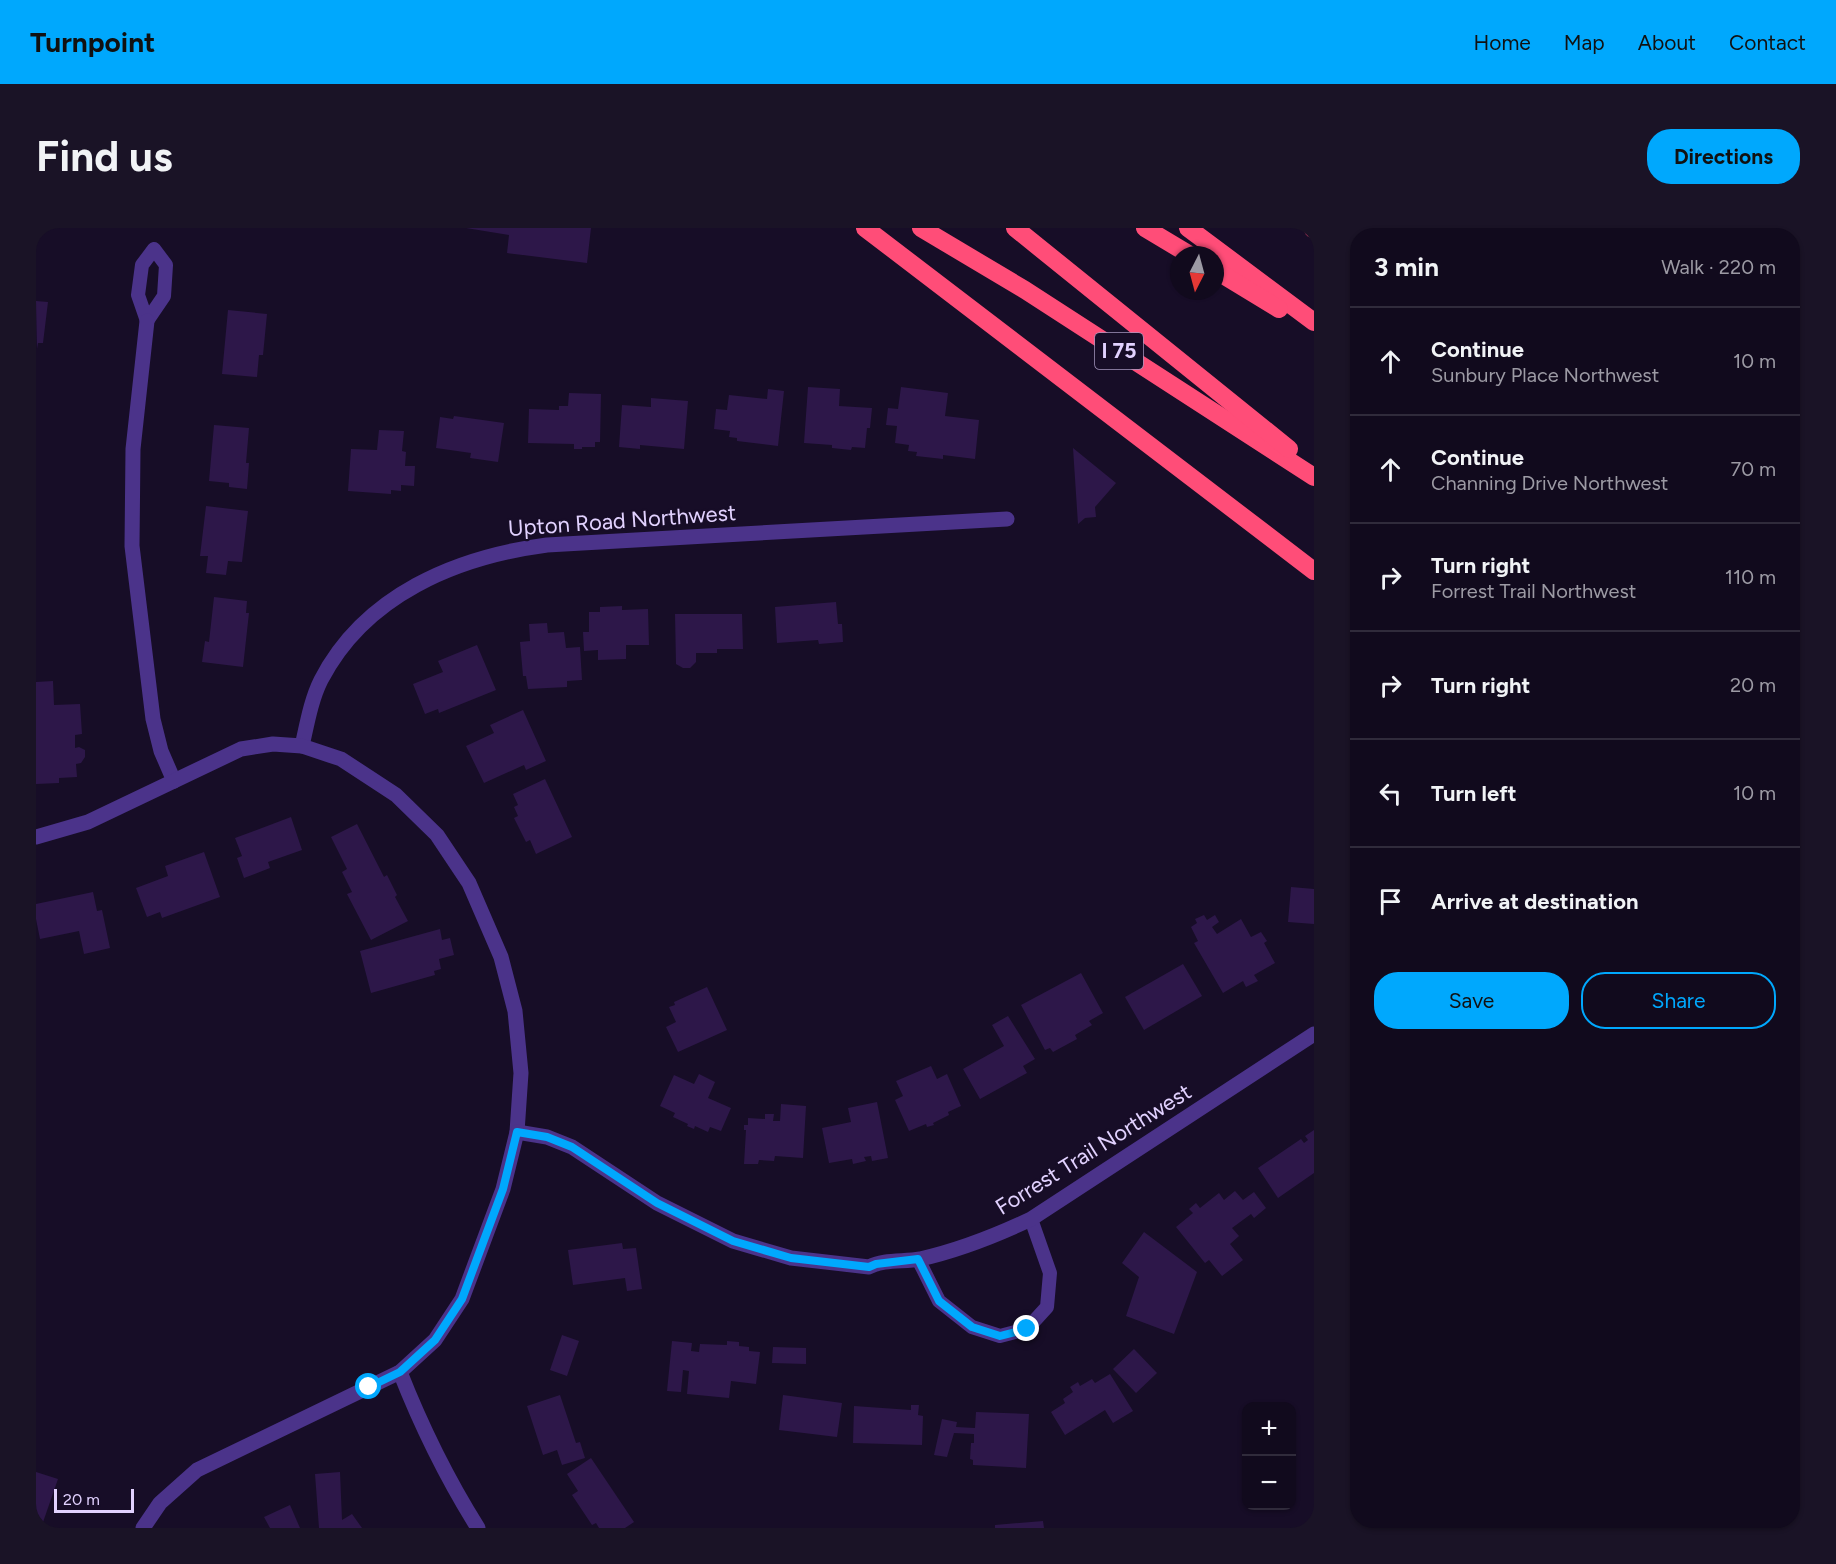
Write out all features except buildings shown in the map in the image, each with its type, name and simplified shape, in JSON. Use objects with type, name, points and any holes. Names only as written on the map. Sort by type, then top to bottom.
[{"type":"highway","points":[[865,228],[1314,571]]},
{"type":"highway","name":"I 75","points":[[921,228],[1025,290],[1314,477]]},
{"type":"highway","points":[[1014,228],[1314,470]]},
{"type":"highway","points":[[1145,228],[1175,246]]},
{"type":"highway","points":[[1188,228],[1314,322]]},
{"type":"highway","points":[[1224,275],[1314,330]]},
{"type":"street","points":[[147,321],[133,449],[132,546],[153,719],[161,751],[174,781]]},
{"type":"street","name":"Upton Road Northwest","points":[[302,746],[311,707],[320,682],[337,653],[353,633],[375,612],[407,590],[440,572],[474,559],[547,544],[1007,519]]},
{"type":"street","points":[[36,837],[87,822],[241,749],[273,744],[302,746],[341,759],[396,795],[437,835],[470,883],[501,957],[515,1011],[521,1073],[517,1132],[503,1189],[462,1299],[435,1340],[400,1372],[197,1470],[160,1503],[143,1528]]},
{"type":"street","name":"Forrest Trail Northwest","points":[[517,1132],[547,1137],[572,1147],[657,1203],[733,1241],[791,1258],[869,1267],[876,1264],[918,1259],[968,1246],[994,1237],[1031,1219],[1314,1034]]},
{"type":"street","points":[[400,1372],[421,1424],[449,1482],[478,1528]]},
{"type":"lane","points":[[918,1259],[939,1301],[972,1327],[1000,1336],[1027,1329],[1047,1307],[1050,1274],[1031,1219]]},
{"type":"route","points":[[369,1387],[400,1372],[435,1340],[462,1299],[503,1189],[517,1132],[547,1137],[572,1147],[657,1203],[733,1241],[791,1258],[869,1267],[876,1264],[918,1259],[939,1301],[972,1327],[1000,1336],[1027,1329]]}]
